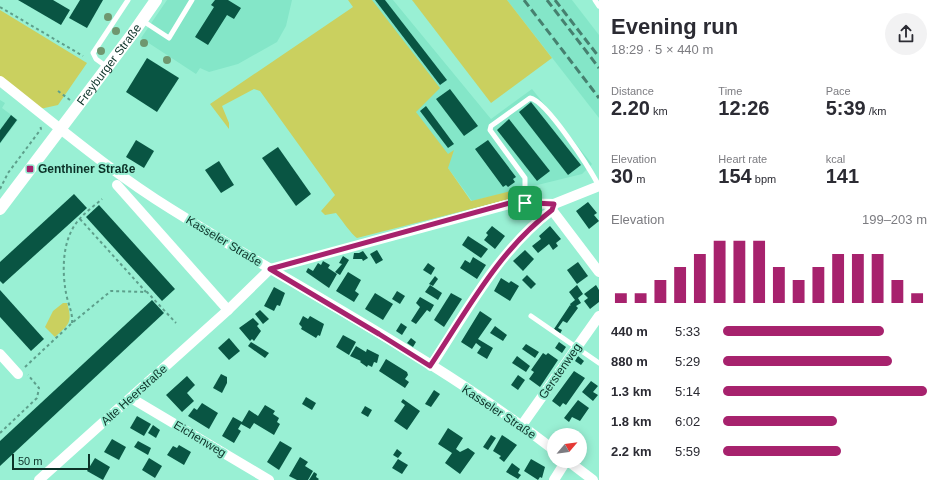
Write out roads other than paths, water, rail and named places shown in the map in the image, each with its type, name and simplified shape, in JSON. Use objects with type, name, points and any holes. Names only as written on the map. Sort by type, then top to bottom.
[{"type":"street","name":"Freyburger Straße","points":[[0,209],[60,128],[143,21],[156,0]]},
{"type":"street","points":[[0,81],[60,128]]},
{"type":"street","name":"Kasseler Straße","points":[[60,128],[84,148],[170,208],[379,334],[522,425],[547,445]]},
{"type":"street","points":[[117,185],[228,310]]},
{"type":"street","points":[[430,366],[494,268],[520,238],[553,207],[599,186]]},
{"type":"street","name":"Alte Heerstraße","points":[[39,480],[228,310],[270,269],[513,202],[553,207]]},
{"type":"street","points":[[553,207],[599,272]]},
{"type":"street","name":"Gerstenweg","points":[[522,425],[599,316]]},
{"type":"street","points":[[0,354],[21,371]]},
{"type":"street","name":"Eichenweg","points":[[131,398],[269,480]]},
{"type":"street","points":[[554,480],[562,468]]},
{"type":"street","points":[[577,468],[593,480]]},
{"type":"lane","points":[[107,67],[96,59],[93,53],[128,0]]},
{"type":"lane","points":[[143,21],[169,38],[192,0]]},
{"type":"lane","points":[[595,0],[599,6]]},
{"type":"lane","points":[[525,203],[525,178],[490,130],[491,126],[530,98],[539,103],[567,137],[590,168],[599,186]]},
{"type":"lane","points":[[531,316],[599,363]]},
{"type":"railway","points":[[524,0],[599,98]]},
{"type":"railway","points":[[547,0],[599,68]]},
{"type":"railway","points":[[555,0],[599,57]]},
{"type":"place","name":"Genthiner Straße","points":[[30,169]]}]
